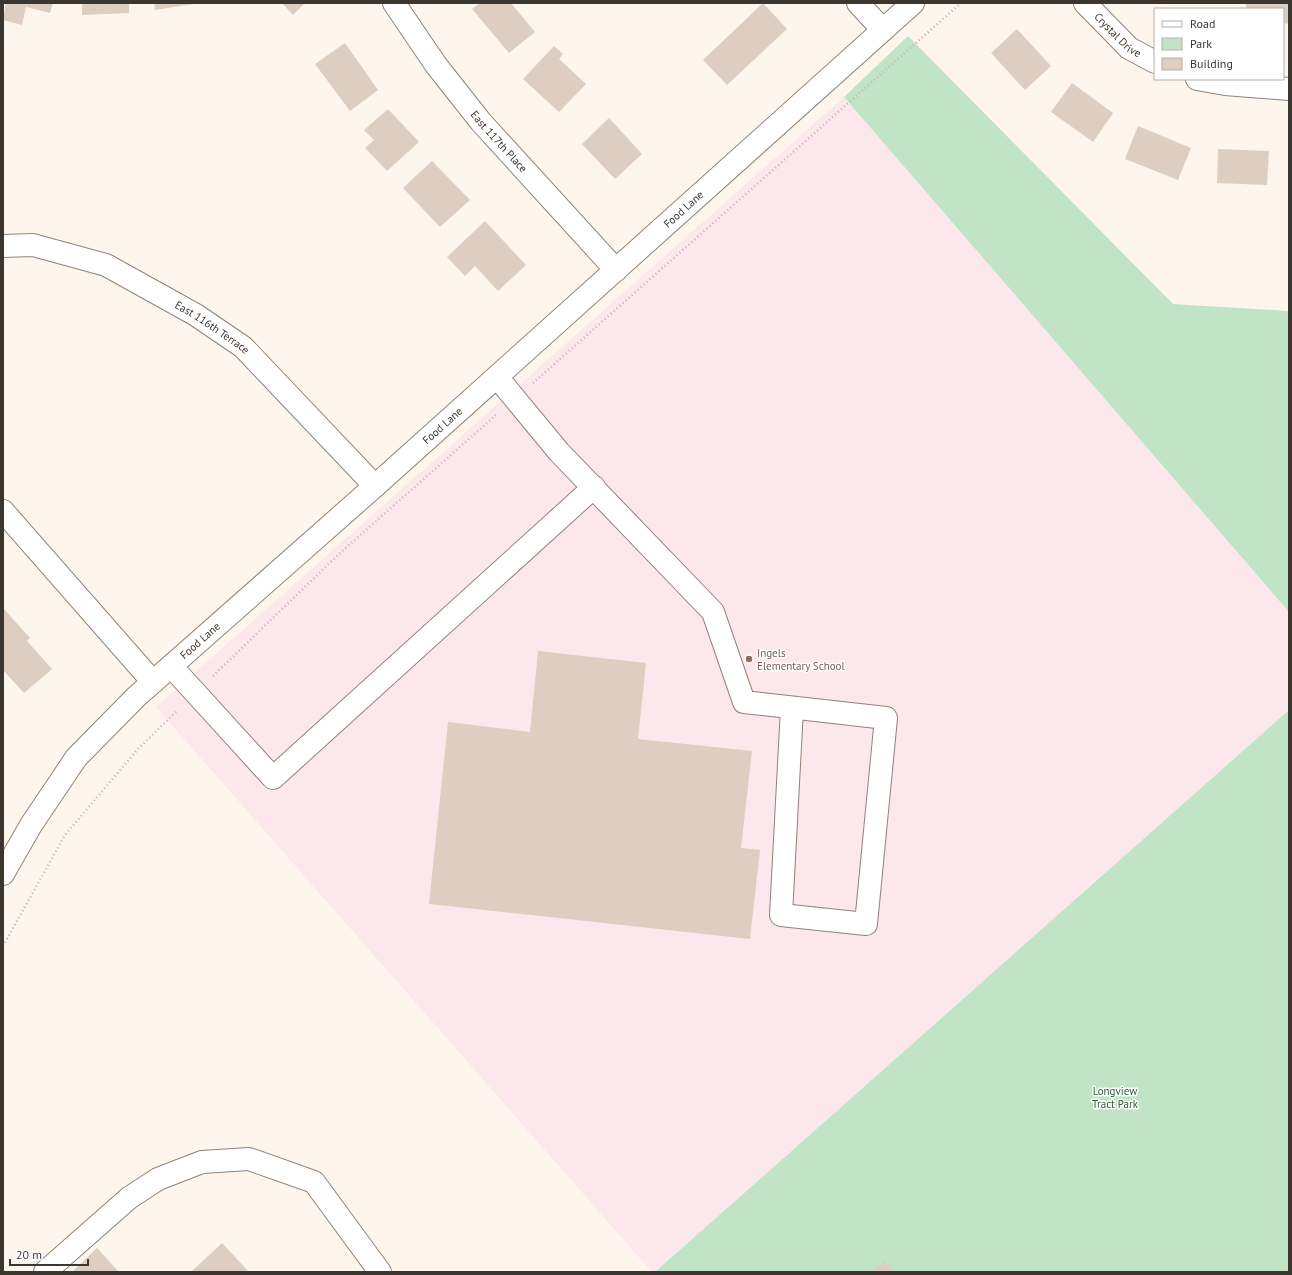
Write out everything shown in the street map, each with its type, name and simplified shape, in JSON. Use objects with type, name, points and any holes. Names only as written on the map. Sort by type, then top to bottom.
[{"type":"street","name":"East 117th Place","points":[[394,3],[436,65],[481,122],[616,270]]},
{"type":"street","points":[[858,3],[883,30]]},
{"type":"street","name":"Food Lane","points":[[3,874],[31,825],[76,758],[136,697],[375,486],[913,3]]},
{"type":"street","name":"Crystal Drive","points":[[1085,3],[1129,48],[1154,61]]},
{"type":"street","points":[[1203,80],[1225,84],[1289,89]]},
{"type":"street","name":"East 116th Terrace","points":[[3,246],[33,245],[106,265],[196,315],[243,347],[375,486]]},
{"type":"street","points":[[497,377],[559,452],[713,612],[744,702],[886,718],[866,924],[781,915],[792,708]]},
{"type":"street","points":[[171,666],[273,778],[594,487]]},
{"type":"street","points":[[3,511],[153,682]]},
{"type":"street","points":[[45,1272],[129,1198],[158,1179],[202,1162],[249,1159],[314,1182],[380,1272]]},
{"type":"path","points":[[3,946],[65,835],[138,749],[340,553],[961,3]]},
{"type":"shaded area","name":"Ingels Elementary School","points":[[844,97],[1289,612],[1289,710],[655,1272],[652,1272],[156,707]]},
{"type":"green space","points":[[908,36],[1173,304],[1289,311],[1289,612],[844,97]]},
{"type":"green space","name":"Longview Tract Park","points":[[1289,710],[1289,1272],[655,1272]]},
{"type":"building","points":[[6,3],[53,3],[50,13],[26,7],[22,25],[3,20]]},
{"type":"building","points":[[82,3],[129,3],[129,13],[82,15]]},
{"type":"building","points":[[154,3],[194,3],[194,4],[155,10]]},
{"type":"building","points":[[282,3],[305,3],[293,15]]},
{"type":"building","points":[[480,3],[511,3],[535,32],[509,53],[472,9]]},
{"type":"building","points":[[763,3],[787,29],[727,85],[703,60]]},
{"type":"building","points":[[1246,3],[1289,3],[1289,24],[1284,23],[1284,8],[1246,8]]},
{"type":"building","points":[[1017,29],[1051,66],[1025,90],[991,53]]},
{"type":"building","points":[[345,43],[378,90],[350,111],[315,64]]},
{"type":"building","points":[[554,46],[563,54],[559,59],[586,84],[559,112],[523,79]]},
{"type":"building","points":[[1072,83],[1113,113],[1093,142],[1051,112]]},
{"type":"building","points":[[388,109],[419,142],[387,171],[365,148],[374,140],[364,130]]},
{"type":"building","points":[[609,118],[642,154],[615,179],[582,144]]},
{"type":"building","points":[[1138,126],[1191,148],[1178,180],[1125,159]]},
{"type":"building","points":[[1218,149],[1269,151],[1267,185],[1217,183]]},
{"type":"building","points":[[432,161],[470,200],[440,227],[403,188]]},
{"type":"building","points":[[485,221],[526,265],[498,291],[475,266],[465,276],[447,257]]},
{"type":"building","points":[[3,608],[30,638],[27,641],[52,669],[24,693],[3,670]]},
{"type":"building","points":[[538,651],[646,663],[638,739],[752,751],[741,848],[760,850],[750,939],[429,904],[448,722],[530,732]]},
{"type":"building","points":[[222,1243],[249,1272],[191,1272]]},
{"type":"building","points":[[97,1248],[119,1272],[72,1272]]},
{"type":"building","points":[[884,1261],[894,1272],[872,1272]]},
{"type":"place","name":"Ingels Elementary School","points":[[749,659]]}]
